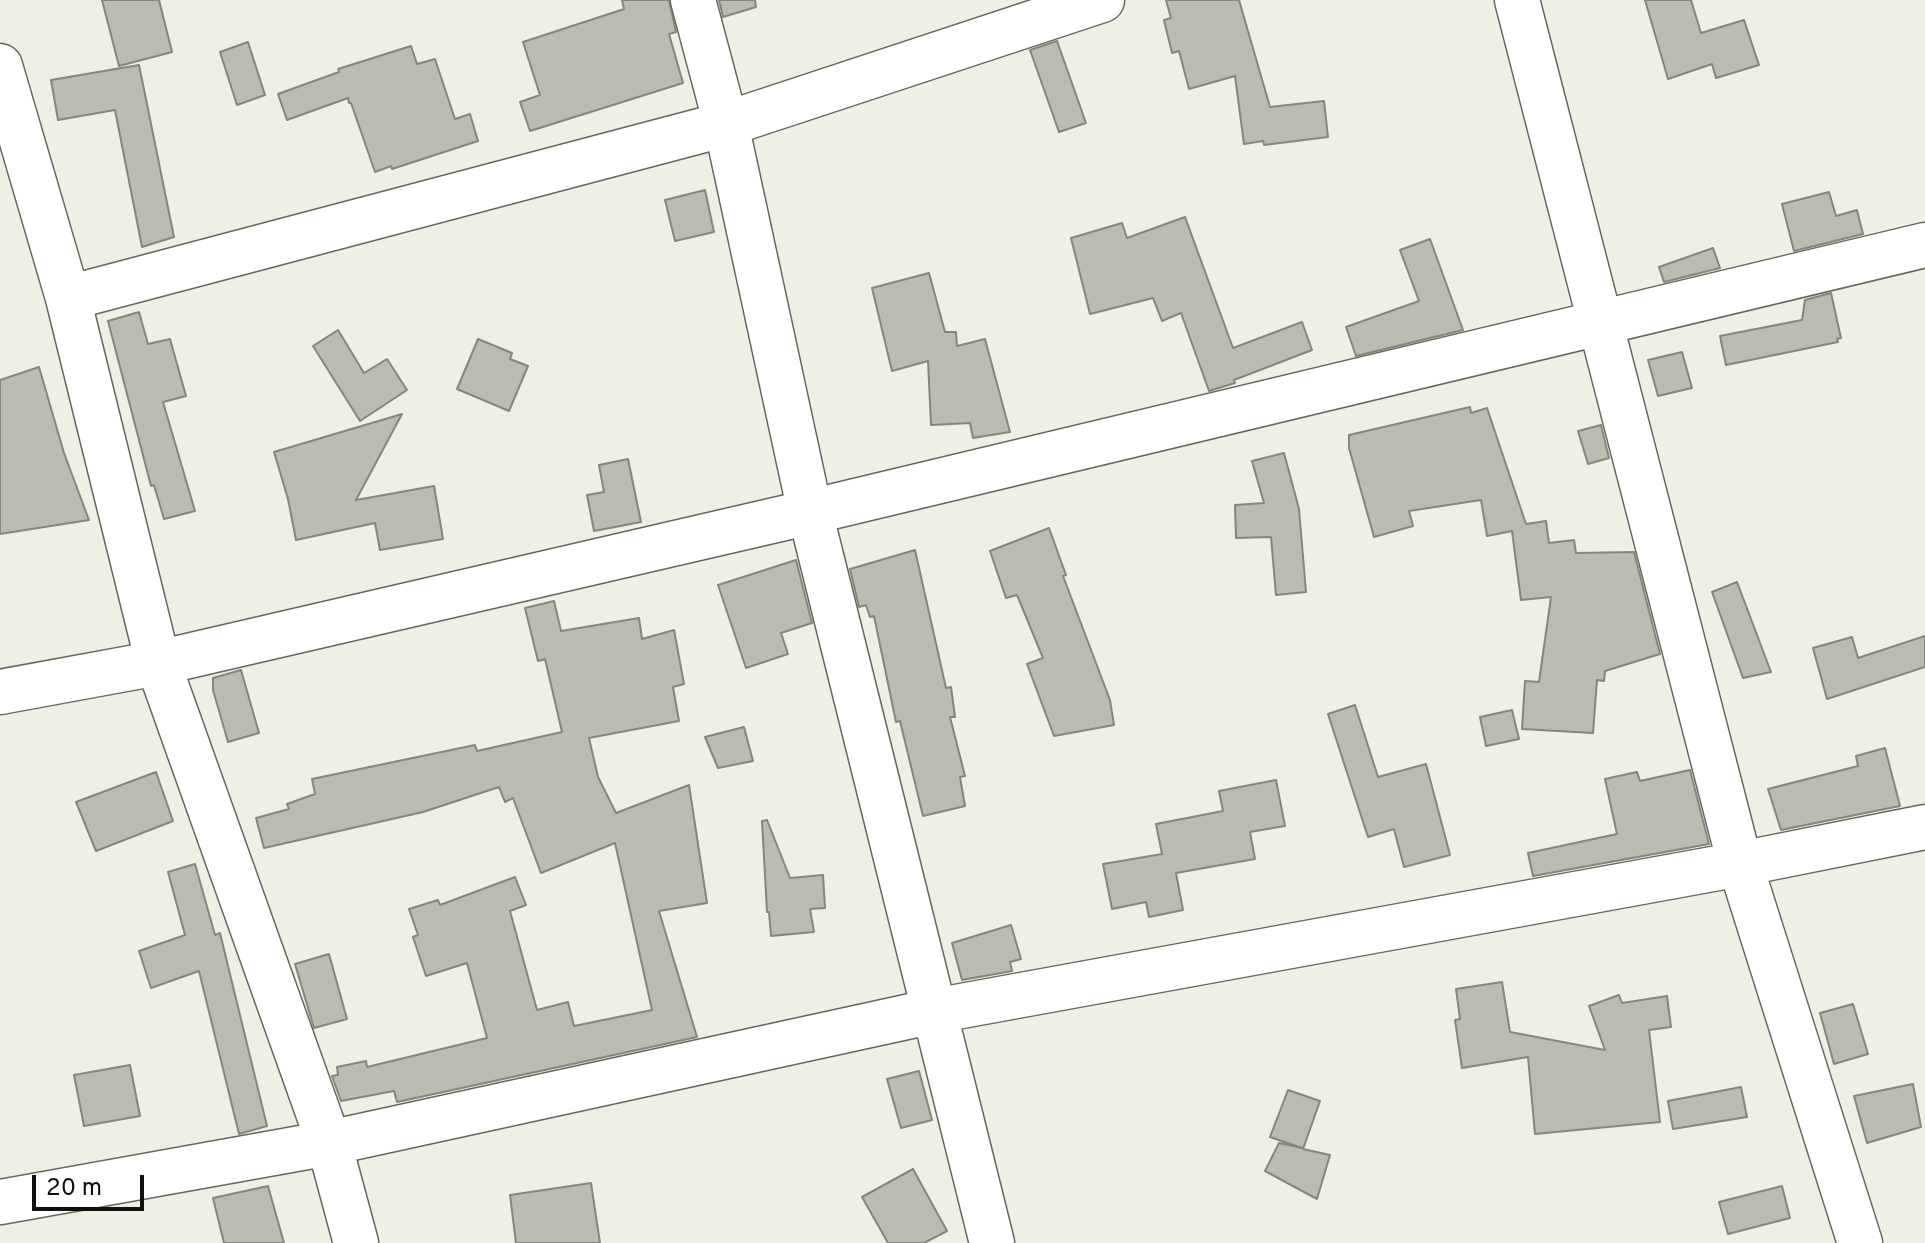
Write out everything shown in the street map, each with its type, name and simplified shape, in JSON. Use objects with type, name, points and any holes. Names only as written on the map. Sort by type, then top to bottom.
[{"type":"street","points":[[693,0],[726,124],[810,512],[992,1243]]},
{"type":"street","points":[[68,298],[726,124],[1102,0]]},
{"type":"street","points":[[1517,0],[1740,864],[1860,1243]]},
{"type":"street","points":[[0,66],[68,298],[158,663],[329,1143],[356,1243]]},
{"type":"street","points":[[0,692],[158,663],[810,512],[1925,245]]},
{"type":"street","points":[[0,1202],[329,1143],[934,1011],[1740,864],[1925,827]]},
{"type":"building","points":[[102,0],[159,0],[172,52],[119,66]]},
{"type":"building","points":[[622,0],[669,0],[676,32],[669,34],[683,83],[530,131],[520,102],[540,95],[523,42],[624,9]]},
{"type":"building","points":[[719,0],[755,0],[756,7],[723,17]]},
{"type":"building","points":[[1166,0],[1239,0],[1270,107],[1324,101],[1328,137],[1264,145],[1263,141],[1244,144],[1235,76],[1189,89],[1179,51],[1172,53],[1164,20],[1171,18]]},
{"type":"building","points":[[1645,0],[1691,0],[1701,33],[1744,20],[1759,65],[1716,78],[1712,64],[1668,79]]},
{"type":"building","points":[[1057,41],[1086,123],[1059,132],[1030,50]]},
{"type":"building","points":[[248,42],[265,95],[237,105],[220,52]]},
{"type":"building","points":[[411,46],[417,64],[435,59],[455,119],[470,114],[478,141],[375,172],[348,98],[287,120],[278,94],[339,72],[338,69]]},
{"type":"building","points":[[139,65],[174,237],[142,247],[115,110],[58,120],[51,80]]},
{"type":"building","points":[[705,190],[714,232],[675,241],[665,200]]},
{"type":"building","points":[[1829,192],[1836,216],[1857,210],[1863,234],[1794,251],[1782,204]]},
{"type":"building","points":[[1185,217],[1233,348],[1302,322],[1312,350],[1209,391],[1181,313],[1162,321],[1153,298],[1090,314],[1071,238],[1122,223],[1127,238]]},
{"type":"building","points":[[1430,239],[1463,330],[1356,356],[1346,327],[1419,301],[1400,250]]},
{"type":"building","points":[[1713,248],[1720,268],[1664,282],[1659,267]]},
{"type":"building","points":[[929,273],[945,332],[956,332],[957,346],[985,339],[1010,432],[973,438],[970,423],[931,425],[928,361],[892,371],[872,288]]},
{"type":"building","points":[[1831,293],[1841,338],[1837,339],[1838,342],[1726,365],[1720,336],[1802,320],[1805,300]]},
{"type":"building","points":[[139,312],[148,344],[170,339],[186,396],[163,402],[195,511],[164,519],[154,485],[151,486],[108,321]]},
{"type":"building","points":[[338,330],[364,373],[387,359],[407,390],[360,421],[313,346]]},
{"type":"building","points":[[478,339],[512,353],[510,359],[528,366],[509,411],[457,389]]},
{"type":"building","points":[[1682,352],[1692,388],[1658,396],[1648,360]]},
{"type":"building","points":[[39,367],[64,453],[89,520],[0,534],[0,380]]},
{"type":"building","points":[[1470,407],[1471,413],[1487,408],[1526,524],[1546,521],[1549,543],[1574,540],[1576,553],[1634,552],[1660,654],[1605,671],[1604,681],[1597,680],[1593,733],[1522,729],[1525,681],[1539,682],[1551,597],[1521,600],[1512,531],[1487,536],[1481,500],[1409,511],[1413,526],[1374,537],[1349,448],[1349,435]]},
{"type":"building","points":[[402,414],[356,500],[434,486],[443,539],[380,550],[375,523],[296,540],[274,452]]},
{"type":"building","points":[[1601,425],[1609,458],[1588,464],[1578,431]]},
{"type":"building","points":[[1284,453],[1299,509],[1306,592],[1276,595],[1271,537],[1236,538],[1235,505],[1264,503],[1252,461]]},
{"type":"building","points":[[628,459],[641,522],[594,531],[587,495],[604,492],[599,465]]},
{"type":"building","points":[[1049,528],[1066,575],[1063,576],[1110,700],[1114,725],[1054,736],[1027,664],[1043,658],[1017,595],[1006,598],[990,551]]},
{"type":"building","points":[[915,550],[946,688],[951,687],[955,717],[950,717],[965,776],[960,777],[965,806],[923,816],[900,721],[896,722],[874,616],[870,617],[866,605],[859,607],[850,569]]},
{"type":"building","points":[[796,560],[812,623],[781,633],[788,654],[746,668],[718,585]]},
{"type":"building","points":[[1737,582],[1771,672],[1743,678],[1712,592]]},
{"type":"building","points":[[554,601],[561,631],[639,618],[642,639],[674,630],[684,684],[673,687],[679,721],[589,738],[598,777],[616,813],[689,785],[707,903],[659,911],[697,1037],[397,1102],[394,1091],[341,1101],[332,1076],[338,1075],[337,1067],[366,1061],[367,1067],[487,1038],[467,963],[426,976],[413,937],[418,935],[409,909],[438,900],[440,905],[515,877],[526,905],[510,911],[537,1010],[568,1002],[574,1026],[652,1010],[615,843],[541,873],[513,798],[505,802],[499,787],[423,812],[264,848],[256,818],[289,809],[287,804],[315,794],[312,779],[475,745],[477,751],[562,732],[545,659],[538,661],[525,608]]},
{"type":"building","points":[[1925,636],[1925,667],[1827,699],[1813,648],[1852,637],[1858,658]]},
{"type":"building","points":[[241,670],[259,733],[228,742],[213,690],[213,678]]},
{"type":"building","points":[[1355,705],[1378,777],[1426,764],[1450,855],[1404,867],[1394,829],[1368,837],[1328,714]]},
{"type":"building","points":[[1512,710],[1519,739],[1486,746],[1480,717]]},
{"type":"building","points":[[744,727],[753,761],[718,768],[705,737]]},
{"type":"building","points":[[1885,748],[1900,806],[1781,830],[1768,789],[1858,766],[1856,756]]},
{"type":"building","points":[[1690,770],[1709,844],[1533,876],[1528,853],[1617,834],[1605,779],[1637,772],[1640,781]]},
{"type":"building","points":[[156,772],[173,821],[96,851],[76,802]]},
{"type":"building","points":[[1276,780],[1285,826],[1250,832],[1255,859],[1176,873],[1183,910],[1149,917],[1146,902],[1112,909],[1103,864],[1162,854],[1156,824],[1223,811],[1219,791]]},
{"type":"building","points":[[767,820],[790,878],[823,875],[825,908],[810,909],[814,932],[771,936],[762,821]]},
{"type":"building","points":[[195,864],[215,935],[220,933],[267,1126],[239,1134],[199,971],[151,988],[139,951],[185,935],[168,872]]},
{"type":"building","points":[[1011,925],[1021,959],[1010,962],[1012,971],[962,980],[952,943]]},
{"type":"building","points":[[329,954],[347,1019],[314,1028],[295,964]]},
{"type":"building","points":[[1502,982],[1510,1032],[1605,1050],[1589,1006],[1619,995],[1622,1003],[1667,996],[1671,1027],[1649,1030],[1660,1122],[1535,1134],[1528,1057],[1462,1068],[1455,1020],[1460,1019],[1456,989]]},
{"type":"building","points":[[1853,1004],[1868,1054],[1834,1064],[1820,1013]]},
{"type":"building","points":[[130,1065],[140,1116],[84,1126],[74,1075]]},
{"type":"building","points":[[919,1071],[932,1120],[901,1128],[887,1079]]},
{"type":"building","points":[[1913,1084],[1921,1127],[1867,1143],[1854,1096]]},
{"type":"building","points":[[1741,1087],[1747,1117],[1673,1129],[1668,1101]]},
{"type":"building","points":[[1288,1090],[1320,1101],[1303,1149],[1330,1155],[1317,1199],[1265,1171],[1279,1143],[1302,1148],[1270,1137]]},
{"type":"building","points":[[913,1169],[947,1231],[924,1243],[888,1243],[862,1197]]},
{"type":"building","points":[[591,1183],[600,1243],[516,1243],[510,1195]]},
{"type":"building","points":[[268,1186],[284,1243],[224,1243],[213,1198]]},
{"type":"building","points":[[1782,1186],[1790,1218],[1728,1234],[1719,1202]]}]
